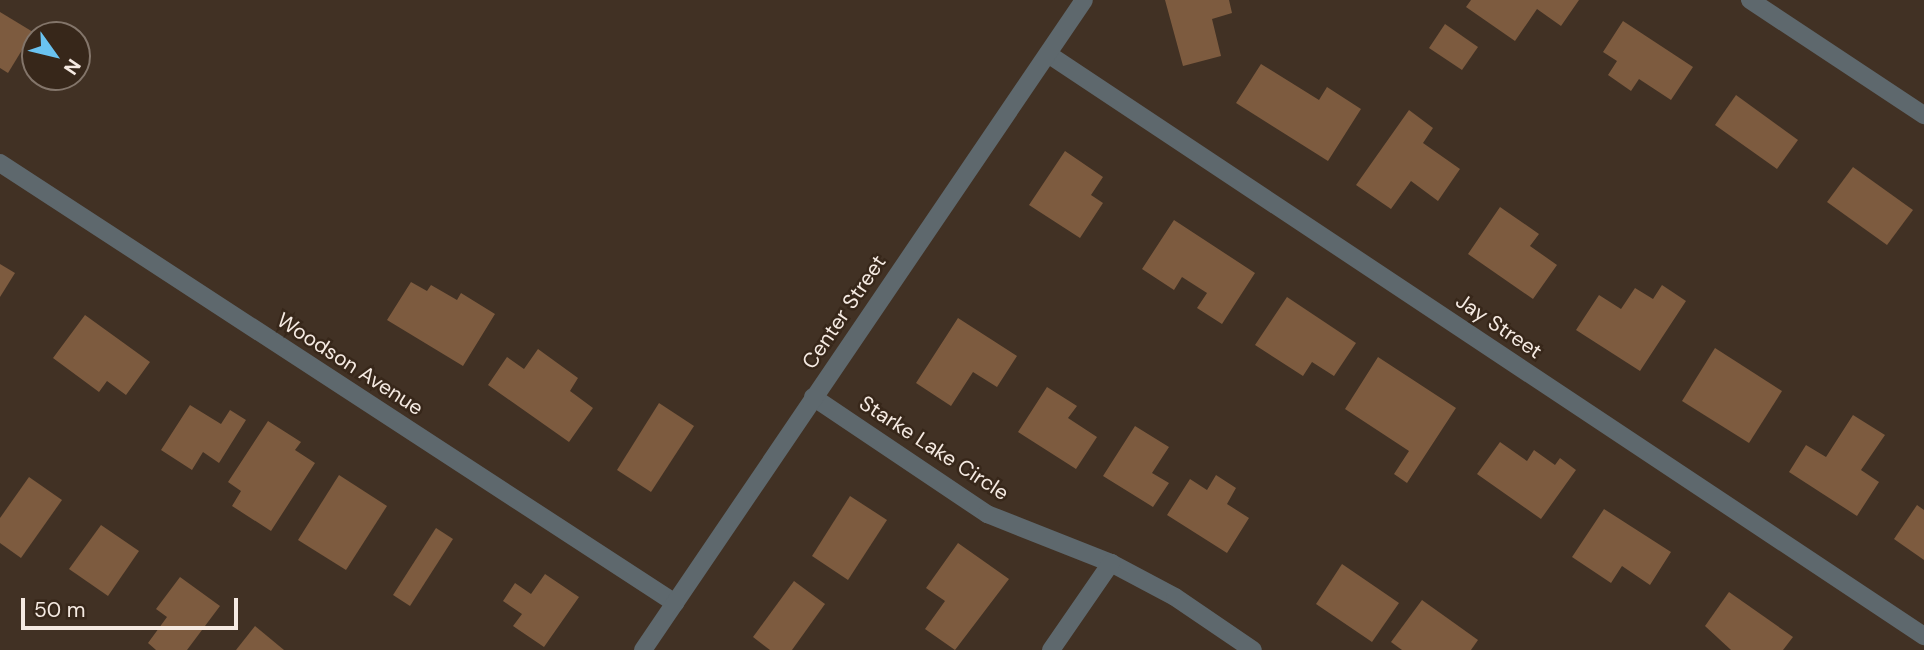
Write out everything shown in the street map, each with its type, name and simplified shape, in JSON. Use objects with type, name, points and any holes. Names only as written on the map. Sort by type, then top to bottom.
[{"type":"street","name":"Center Street","points":[[643,650],[1084,0]]},
{"type":"street","points":[[1750,0],[1924,115]]},
{"type":"street","name":"Jay Street","points":[[1048,54],[1924,636]]},
{"type":"street","name":"Woodson Avenue","points":[[0,163],[675,603]]},
{"type":"street","name":"Starke Lake Circle","points":[[813,397],[987,514],[1111,563],[1175,597],[1253,650]]},
{"type":"street","points":[[1051,650],[1111,563]]},
{"type":"building","points":[[1165,0],[1229,0],[1232,13],[1212,19],[1221,56],[1183,66]]},
{"type":"building","points":[[1471,0],[1579,0],[1561,26],[1537,9],[1515,41],[1466,7]]},
{"type":"building","points":[[0,12],[21,25],[21,52],[8,73],[0,68]]},
{"type":"building","points":[[1623,21],[1693,67],[1671,100],[1639,79],[1631,91],[1608,75],[1617,61],[1603,52]]},
{"type":"building","points":[[1445,24],[1478,47],[1462,70],[1429,48]]},
{"type":"building","points":[[1261,64],[1319,100],[1327,87],[1361,109],[1328,161],[1236,103]]},
{"type":"building","points":[[1736,95],[1798,140],[1777,169],[1715,125]]},
{"type":"building","points":[[1409,110],[1433,128],[1423,143],[1460,169],[1438,201],[1411,181],[1391,209],[1356,185]]},
{"type":"building","points":[[1065,151],[1103,177],[1091,195],[1103,203],[1080,238],[1029,205]]},
{"type":"building","points":[[1853,167],[1913,210],[1887,245],[1827,202]]},
{"type":"building","points":[[1500,207],[1539,234],[1530,246],[1557,265],[1533,299],[1468,254]]},
{"type":"building","points":[[1174,220],[1255,273],[1222,324],[1197,308],[1207,293],[1182,277],[1174,290],[1142,269]]},
{"type":"building","points":[[0,264],[15,273],[0,297]]},
{"type":"building","points":[[411,282],[427,291],[431,285],[457,300],[461,293],[495,314],[463,366],[387,320]]},
{"type":"building","points":[[1662,285],[1686,301],[1640,371],[1576,330],[1599,295],[1621,309],[1635,288],[1653,299]]},
{"type":"building","points":[[1287,297],[1356,343],[1334,376],[1312,362],[1303,376],[1255,345]]},
{"type":"building","points":[[85,315],[150,362],[126,395],[107,381],[99,392],[53,358]]},
{"type":"building","points":[[958,318],[1017,356],[997,387],[973,372],[951,406],[916,383]]},
{"type":"building","points":[[1715,348],[1782,391],[1749,443],[1682,401]]},
{"type":"building","points":[[538,349],[578,378],[570,391],[593,408],[569,442],[488,385],[507,357],[524,369]]},
{"type":"building","points":[[1378,357],[1456,408],[1407,483],[1394,474],[1409,451],[1345,409]]},
{"type":"building","points":[[1047,387],[1077,406],[1068,418],[1097,437],[1076,469],[1018,432]]},
{"type":"building","points":[[659,403],[694,426],[651,492],[617,470]]},
{"type":"building","points":[[190,405],[221,424],[230,410],[246,420],[219,463],[203,452],[192,470],[161,450]]},
{"type":"building","points":[[1853,415],[1885,435],[1861,470],[1879,482],[1857,516],[1789,472],[1806,445],[1826,457]]},
{"type":"building","points":[[268,421],[301,442],[295,450],[315,463],[271,531],[232,506],[241,491],[228,482]]},
{"type":"building","points":[[1135,426],[1169,447],[1152,473],[1169,483],[1153,507],[1103,476]]},
{"type":"building","points":[[1500,442],[1527,461],[1534,450],[1555,465],[1560,458],[1576,470],[1541,519],[1477,474]]},
{"type":"building","points":[[339,475],[387,506],[346,570],[298,540]]},
{"type":"building","points":[[1216,475],[1236,488],[1227,504],[1249,518],[1227,553],[1167,515],[1190,479],[1207,490]]},
{"type":"building","points":[[29,477],[62,500],[21,558],[0,543],[0,518]]},
{"type":"building","points":[[850,496],[887,520],[848,580],[812,556]]},
{"type":"building","points":[[1917,505],[1924,510],[1924,560],[1894,539]]},
{"type":"building","points":[[1604,509],[1671,552],[1650,585],[1622,566],[1611,583],[1572,557]]},
{"type":"building","points":[[101,525],[139,551],[108,596],[69,569]]},
{"type":"building","points":[[436,528],[453,539],[410,606],[393,595]]},
{"type":"building","points":[[958,543],[1009,579],[955,650],[925,629],[945,601],[926,588]]},
{"type":"building","points":[[1342,564],[1399,603],[1372,642],[1316,604]]},
{"type":"building","points":[[545,574],[579,597],[544,647],[513,626],[522,614],[503,601],[515,583],[531,594]]},
{"type":"building","points":[[180,577],[220,606],[187,650],[156,650],[148,643],[167,617],[156,609]]},
{"type":"building","points":[[794,581],[825,604],[792,650],[770,650],[753,637]]},
{"type":"building","points":[[1729,592],[1793,637],[1783,650],[1731,650],[1705,626]]},
{"type":"building","points":[[1422,600],[1478,640],[1471,650],[1402,650],[1391,642]]},
{"type":"building","points":[[255,626],[284,650],[236,650]]}]
